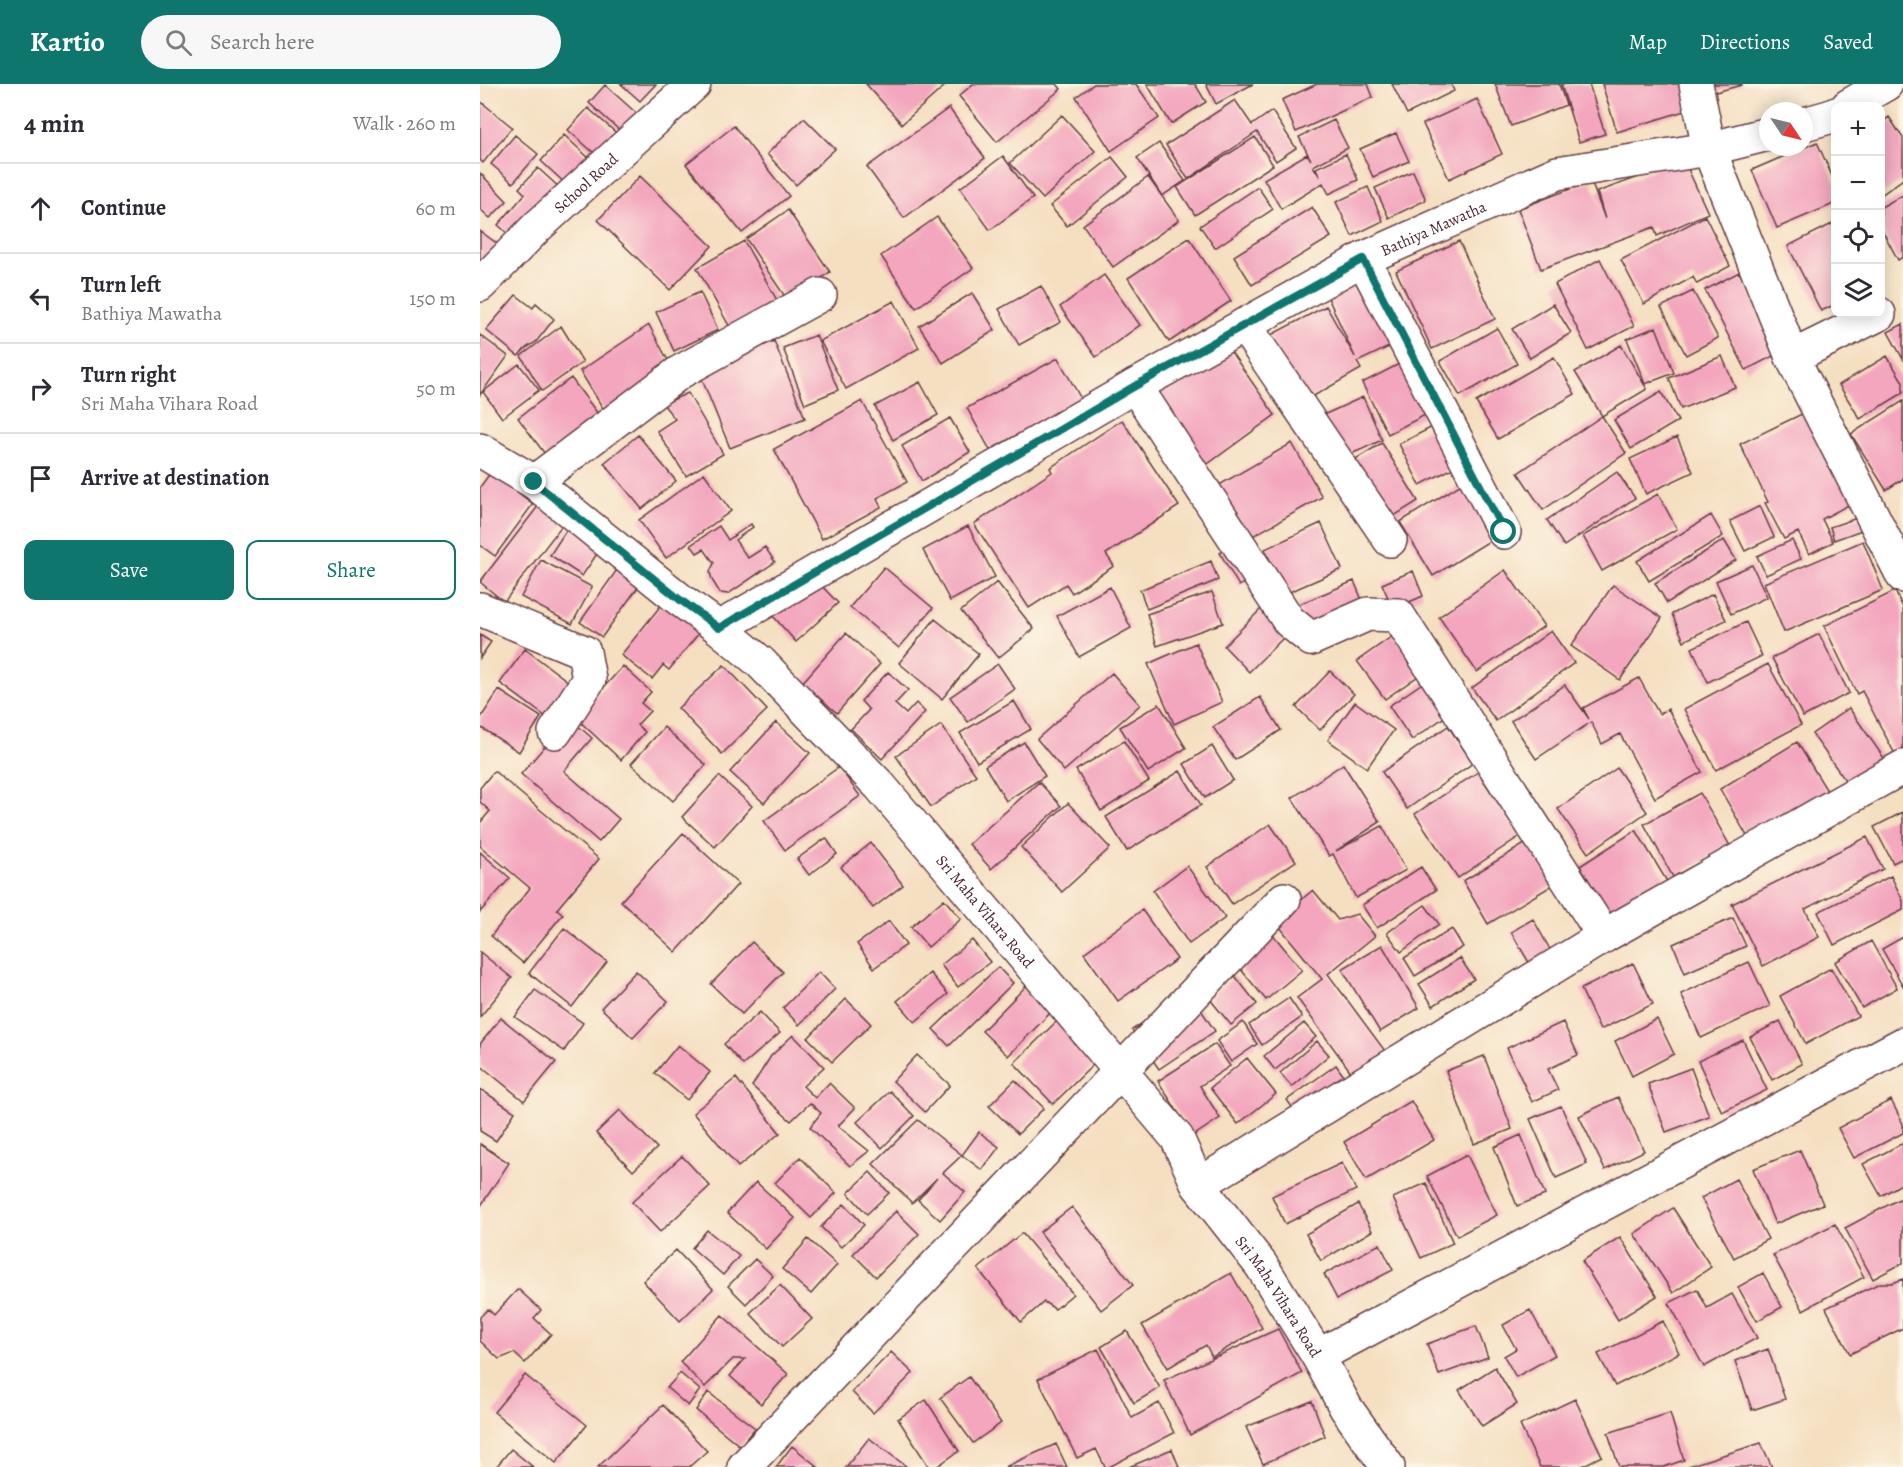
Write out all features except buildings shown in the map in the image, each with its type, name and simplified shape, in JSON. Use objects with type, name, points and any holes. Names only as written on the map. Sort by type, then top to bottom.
[{"type":"street","name":"School Road","points":[[480,285],[537,227],[694,84]]},
{"type":"street","points":[[1696,84],[1708,149],[1792,357],[1903,576]]},
{"type":"street","points":[[1855,102],[1886,84]]},
{"type":"street","points":[[1813,121],[1831,116]]},
{"type":"street","name":"Bathiya Mawatha","points":[[719,628],[1135,386],[1363,259],[1557,173],[1708,149],[1759,136]]},
{"type":"street","points":[[1363,259],[1504,532]]},
{"type":"street","points":[[534,482],[680,372],[820,296]]},
{"type":"street","points":[[1885,310],[1903,301]]},
{"type":"street","points":[[1792,357],[1870,318]]},
{"type":"street","points":[[1244,325],[1390,540]]},
{"type":"street","points":[[1135,386],[1289,621],[1311,639],[1368,614],[1398,615],[1604,936]]},
{"type":"street","name":"Sri Maha Vihara Road","points":[[480,450],[534,482],[760,662],[880,786],[1177,1138],[1198,1185],[1261,1265],[1318,1356],[1380,1464]]},
{"type":"street","points":[[480,609],[584,652],[589,679],[555,732]]},
{"type":"street","points":[[1198,1185],[1604,936],[1903,767]]},
{"type":"street","points":[[744,1467],[1284,900]]},
{"type":"street","points":[[1318,1356],[1903,1044]]},
{"type":"route","points":[[534,482],[679,599],[719,628],[1135,386],[1363,259],[1504,532]]}]
